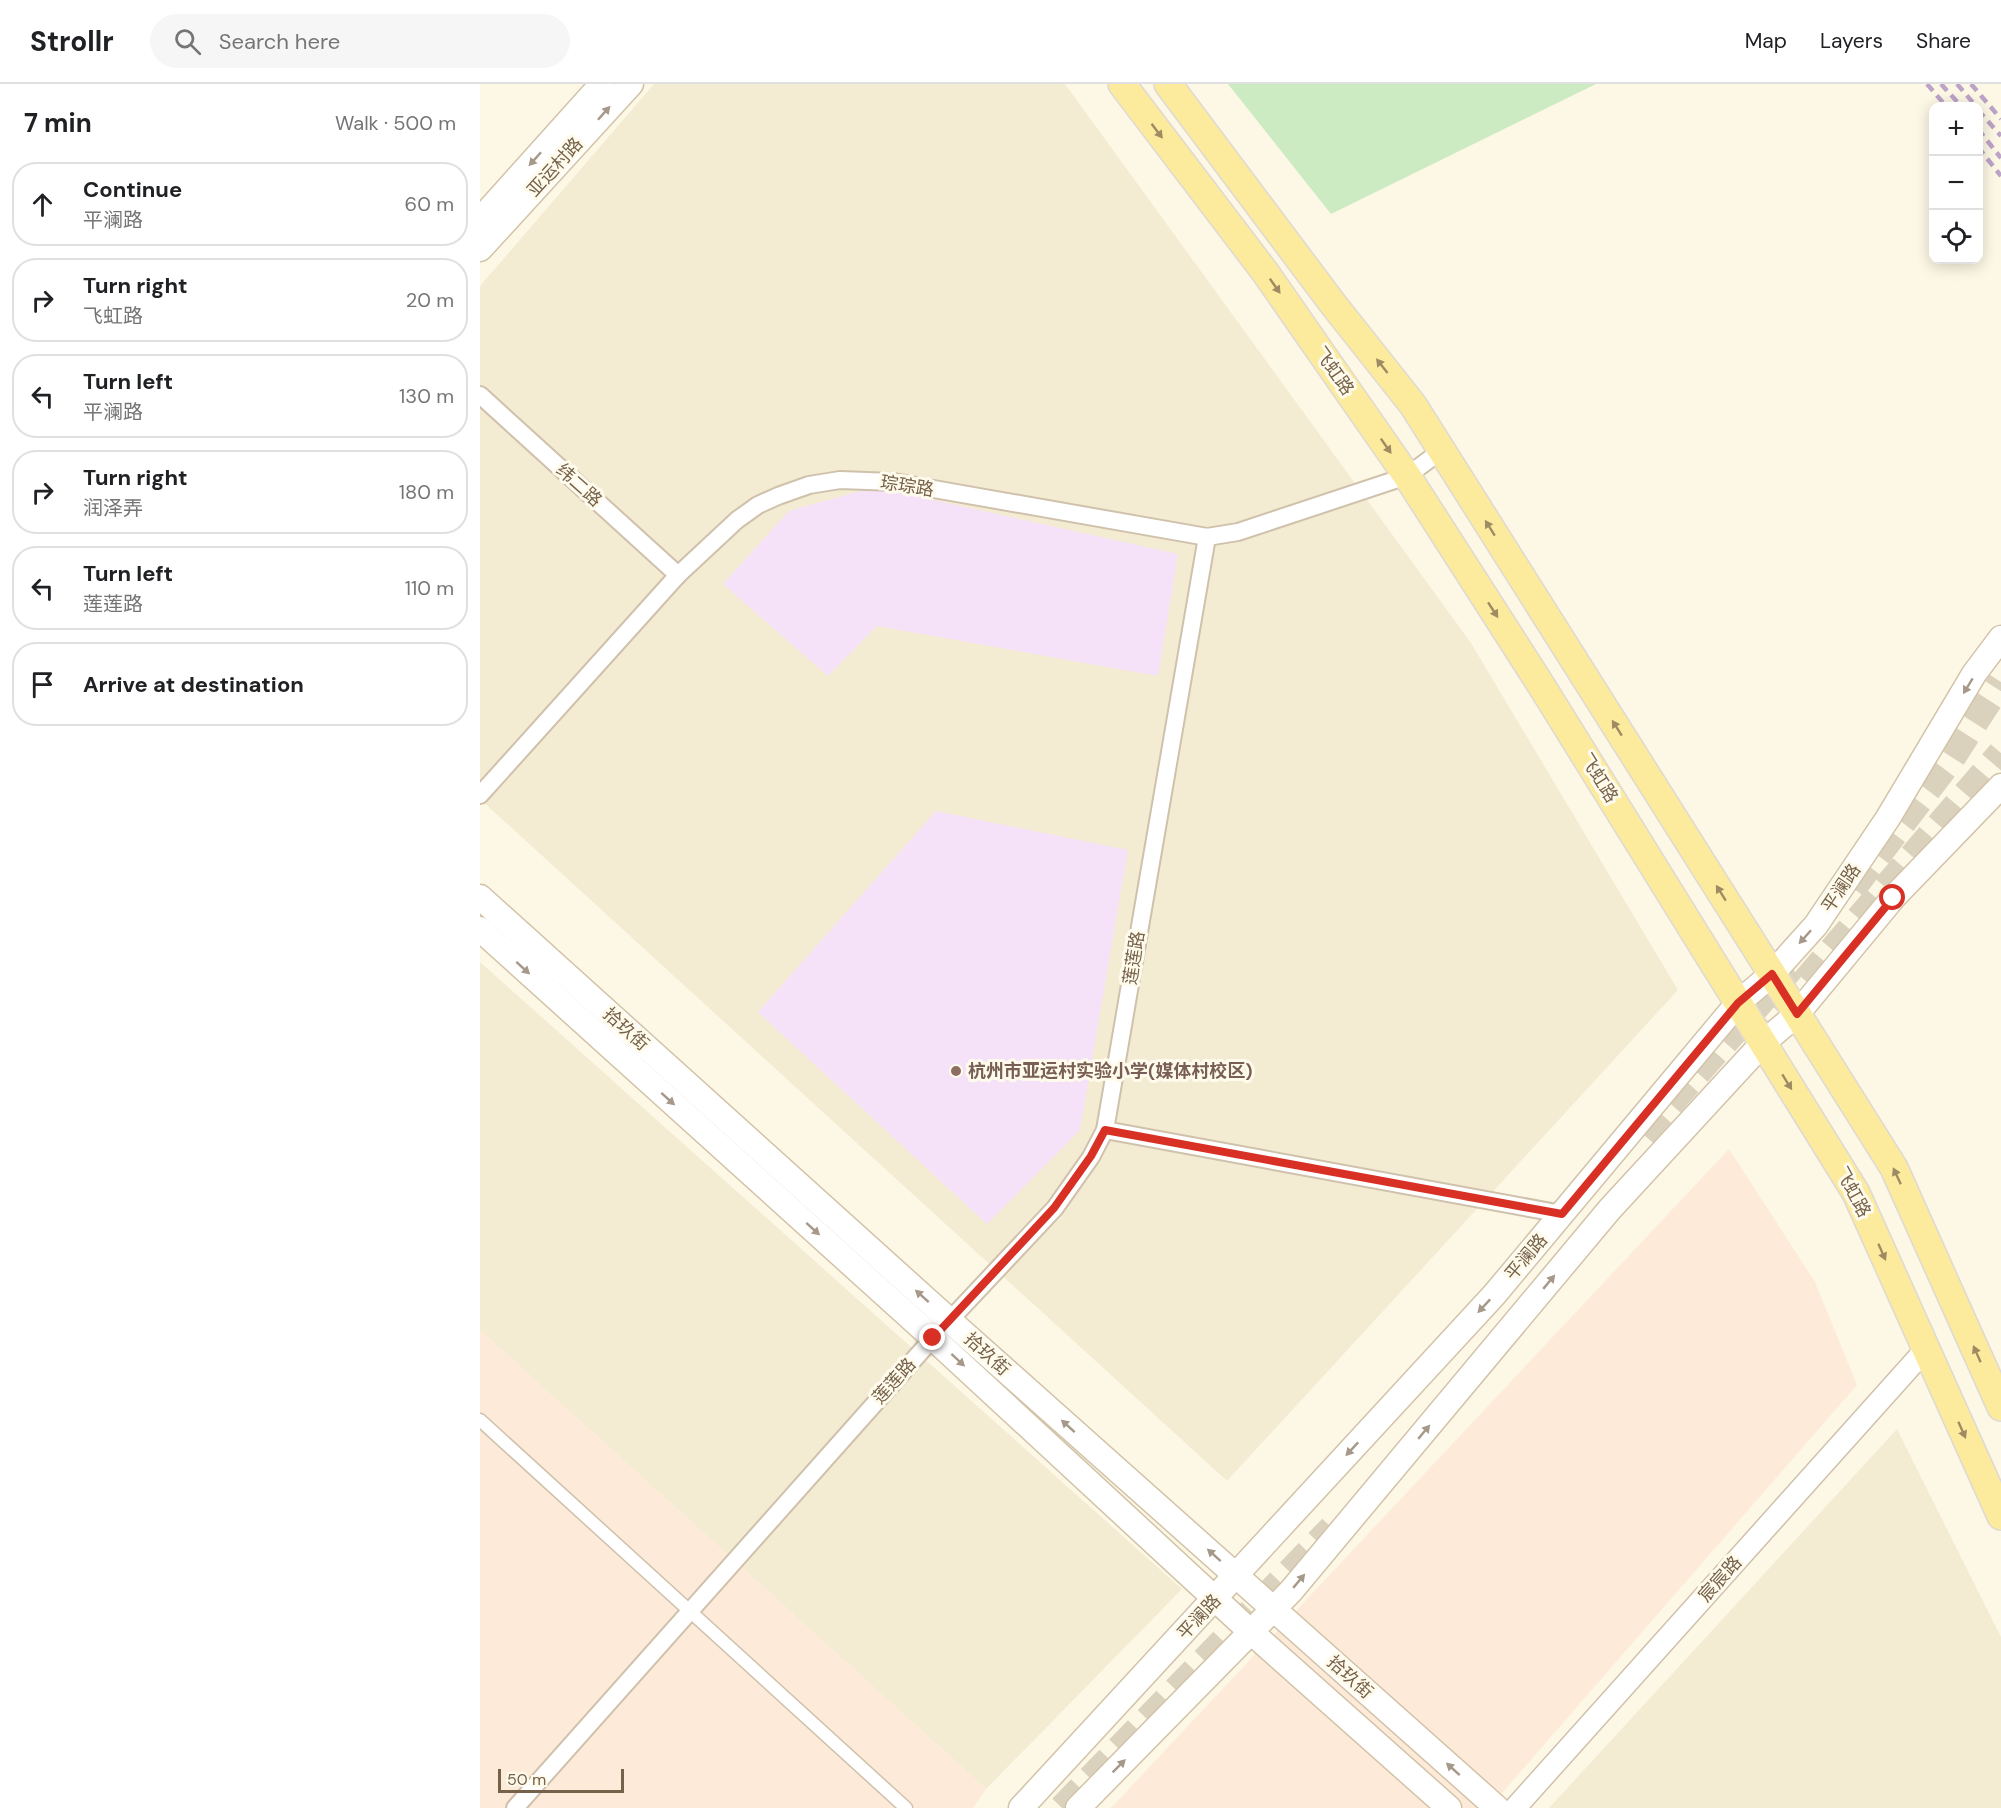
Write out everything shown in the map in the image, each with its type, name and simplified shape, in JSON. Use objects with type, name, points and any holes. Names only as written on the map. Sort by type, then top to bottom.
[{"type":"main road","name":"亚运村路","points":[[480,220],[602,84]]},
{"type":"main road","name":"亚运村路","points":[[480,249],[631,84]]},
{"type":"main road","name":"飞虹路","points":[[1122,84],[1265,272],[1407,476],[1541,685],[1856,1193],[2001,1516]]},
{"type":"main road","points":[[1168,84],[1333,304],[1413,405],[1772,974],[1894,1168],[2001,1407]]},
{"type":"main road","name":"平澜路","points":[[1021,1808],[1216,1599],[1494,1294],[1738,1003],[1772,974],[1816,925],[1888,818],[1974,674],[2001,638]]},
{"type":"main road","name":"平澜路","points":[[1078,1808],[1299,1582],[1610,1209],[1762,1043],[1797,1014],[1893,898],[2001,786]]},
{"type":"main road","name":"拾玖街","points":[[480,897],[941,1329],[1251,1632],[1449,1808]]},
{"type":"main road","name":"拾玖街","points":[[480,929],[941,1329],[1237,1576],[1497,1808]]},
{"type":"street","name":"纬二路","points":[[480,395],[678,575]]},
{"type":"street","name":"琮琮路","points":[[480,795],[678,575],[737,520],[758,505],[809,485],[840,480],[894,483],[1208,537],[1238,532],[1407,476],[1442,450]]},
{"type":"street","name":"莲莲路","points":[[515,1808],[941,1329],[1054,1208],[1091,1156],[1105,1130],[1208,537]]},
{"type":"street","points":[[1105,1130],[1562,1214]]},
{"type":"street","name":"宸宸路","points":[[1515,1808],[1926,1349]]},
{"type":"street","points":[[480,1420],[906,1808]]},
{"type":"shaded area","points":[[654,84],[1065,84],[1471,643],[1678,990],[1227,1481],[480,799],[480,286]]},
{"type":"shaded area","points":[[875,487],[1178,554],[1158,676],[877,626],[828,676],[723,584],[789,511]]},
{"type":"shaded area","name":"杭州市亚运村实验小学(媒体村校区)","points":[[936,811],[1128,850],[1080,1130],[987,1224],[758,1012]]},
{"type":"shaded area","points":[[480,962],[1182,1589],[986,1789],[480,1330]]},
{"type":"shaded area","points":[[1729,1149],[1815,1282],[1857,1385],[1489,1808],[1111,1808]]},
{"type":"shaded area","points":[[480,1330],[986,1789],[973,1808],[480,1808]]},
{"type":"shaded area","points":[[1897,1429],[2001,1637],[2001,1808],[1549,1808]]},
{"type":"green space","points":[[1228,84],[1596,84],[1331,214]]},
{"type":"tunnel","points":[[1853,888],[1952,758],[2001,682]]},
{"type":"tunnel","points":[[1752,1043],[2001,753]]},
{"type":"tunnel","points":[[1643,1134],[1791,968]]},
{"type":"tunnel","points":[[1062,1808],[1332,1528]]},
{"type":"railway","points":[[1927,84],[1943,102]]},
{"type":"railway","points":[[1941,84],[1957,102]]},
{"type":"railway","points":[[1957,84],[1973,102]]},
{"type":"railway","points":[[1971,84],[2001,119]]},
{"type":"railway","points":[[1983,116],[2001,136]]},
{"type":"railway","points":[[1983,135],[2001,158]]},
{"type":"railway","points":[[1983,153],[2001,176]]},
{"type":"place","name":"杭州市亚运村实验小学(媒体村校区)","points":[[956,1071]]},
{"type":"route","points":[[933,1338],[1054,1208],[1091,1156],[1105,1130],[1562,1214],[1738,1003],[1772,974],[1797,1014],[1893,898]]}]
